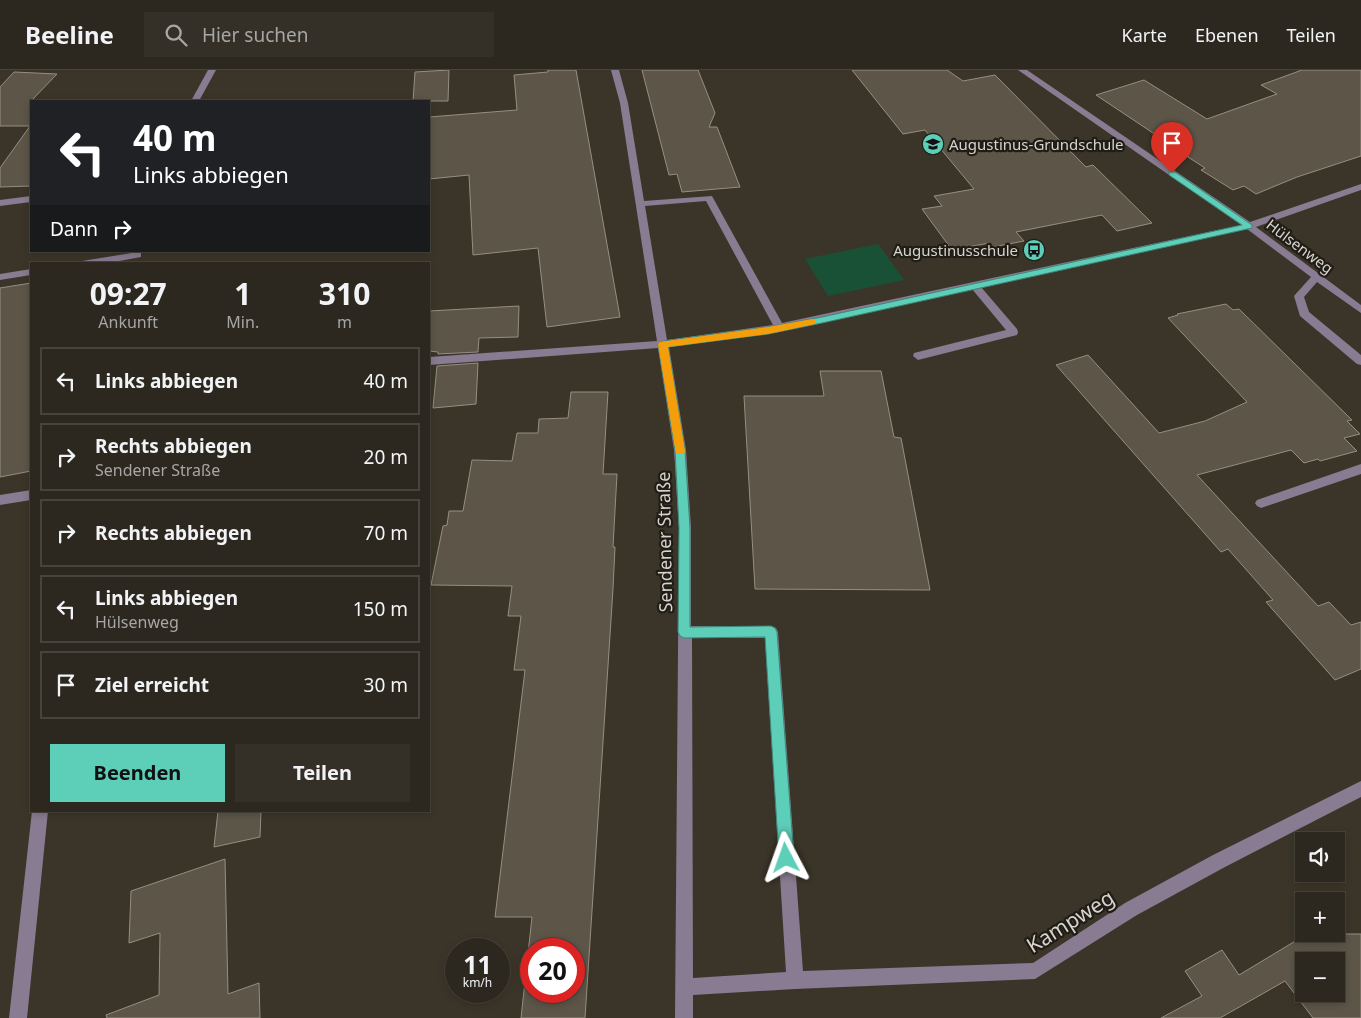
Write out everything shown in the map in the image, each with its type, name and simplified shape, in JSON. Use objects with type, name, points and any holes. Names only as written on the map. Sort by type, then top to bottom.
[{"type":"street","points":[[196,100],[212,70]]},
{"type":"street","name":"Sendener Straße","points":[[615,70],[624,103],[680,450],[685,528],[684,1018]]},
{"type":"street","name":"Hülsenweg","points":[[1022,70],[1249,226],[1361,310]]},
{"type":"street","points":[[430,361],[663,344],[779,328],[976,287],[1249,226],[1361,187]]},
{"type":"street","points":[[640,204],[709,198],[779,328]]},
{"type":"street","points":[[0,202],[30,200]]},
{"type":"street","points":[[98,262],[137,257]]},
{"type":"street","points":[[0,277],[30,272]]},
{"type":"street","points":[[1316,277],[1298,296],[1304,314],[1361,361]]},
{"type":"street","points":[[918,356],[1013,332],[976,287]]},
{"type":"street","points":[[1261,503],[1361,469]]},
{"type":"street","points":[[0,500],[30,494]]},
{"type":"street","points":[[684,632],[771,632],[795,980]]},
{"type":"street","name":"Kampweg","points":[[684,987],[795,980],[1035,971],[1139,905],[1219,861],[1361,789]]},
{"type":"street","points":[[18,1018],[40,812]]},
{"type":"green space","points":[[878,244],[904,280],[828,296],[805,259]]},
{"type":"building","points":[[449,70],[448,101],[413,100],[415,72]]},
{"type":"building","points":[[548,70],[576,70],[620,317],[547,327],[538,248],[473,255],[469,175],[430,179],[430,117],[517,110],[514,75],[548,72]]},
{"type":"building","points":[[642,70],[698,70],[715,113],[709,127],[717,127],[740,187],[682,192],[677,174],[669,175]]},
{"type":"building","points":[[852,70],[947,70],[963,81],[995,75],[1086,167],[1093,165],[1152,223],[1117,231],[1102,215],[1016,232],[1024,241],[993,247],[989,243],[952,250],[922,209],[942,206],[934,196],[974,189],[925,130],[903,134]]},
{"type":"building","points":[[1302,70],[1361,70],[1361,156],[1297,177],[1256,194],[1244,186],[1233,190],[1201,170],[1205,168],[1096,95],[1144,80],[1207,119],[1277,94],[1261,85]]},
{"type":"building","points":[[14,72],[57,74],[30,100],[30,126],[0,126],[0,87]]},
{"type":"building","points":[[30,126],[30,186],[0,187],[0,168]]},
{"type":"building","points":[[30,283],[30,471],[0,477],[0,288]]},
{"type":"building","points":[[1226,304],[1233,310],[1239,309],[1352,420],[1347,421],[1360,434],[1344,438],[1357,451],[1320,461],[1318,459],[1304,463],[1291,450],[1197,475],[1318,606],[1329,602],[1351,625],[1361,622],[1361,669],[1335,680],[1266,602],[1273,600],[1228,549],[1221,552],[1056,365],[1088,355],[1159,433],[1205,421],[1247,402],[1168,318],[1177,314]]},
{"type":"building","points":[[519,306],[518,337],[479,338],[478,352],[438,354],[438,352],[430,351],[430,311]]},
{"type":"building","points":[[478,363],[476,404],[433,408],[437,366]]},
{"type":"building","points":[[820,371],[881,371],[894,437],[901,438],[930,590],[755,589],[744,396],[824,396]]},
{"type":"building","points":[[571,392],[608,392],[603,474],[617,474],[613,547],[615,547],[585,1018],[521,1018],[523,1003],[585,1003],[585,938],[530,938],[532,917],[495,917],[525,670],[514,670],[521,616],[508,616],[512,586],[431,585],[443,526],[447,525],[449,511],[463,511],[472,460],[512,461],[517,433],[538,433],[539,419],[568,418]]},
{"type":"building","points":[[218,812],[261,812],[260,837],[214,847]]},
{"type":"building","points":[[225,859],[228,994],[259,983],[260,1018],[107,1018],[106,1015],[159,995],[160,933],[129,943],[131,891]]},
{"type":"building","points":[[1345,934],[1361,934],[1361,1018],[1313,1018],[1301,1002],[1345,1002],[1345,952],[1295,952],[1295,994],[1285,981],[1220,1018],[1161,1018],[1202,996],[1185,971],[1222,950],[1239,975],[1295,941],[1345,942]]},
{"type":"slow traffic","points":[[680,451],[663,344],[812,322]]},
{"type":"place","name":"Augustinus-Grundschule","points":[[933,144]]},
{"type":"place","name":"Augustinusschule","points":[[1034,250]]},
{"type":"route","points":[[786,858],[771,632],[684,632],[685,528],[680,450],[663,344],[768,330],[822,320],[1249,226],[1172,173]]}]
